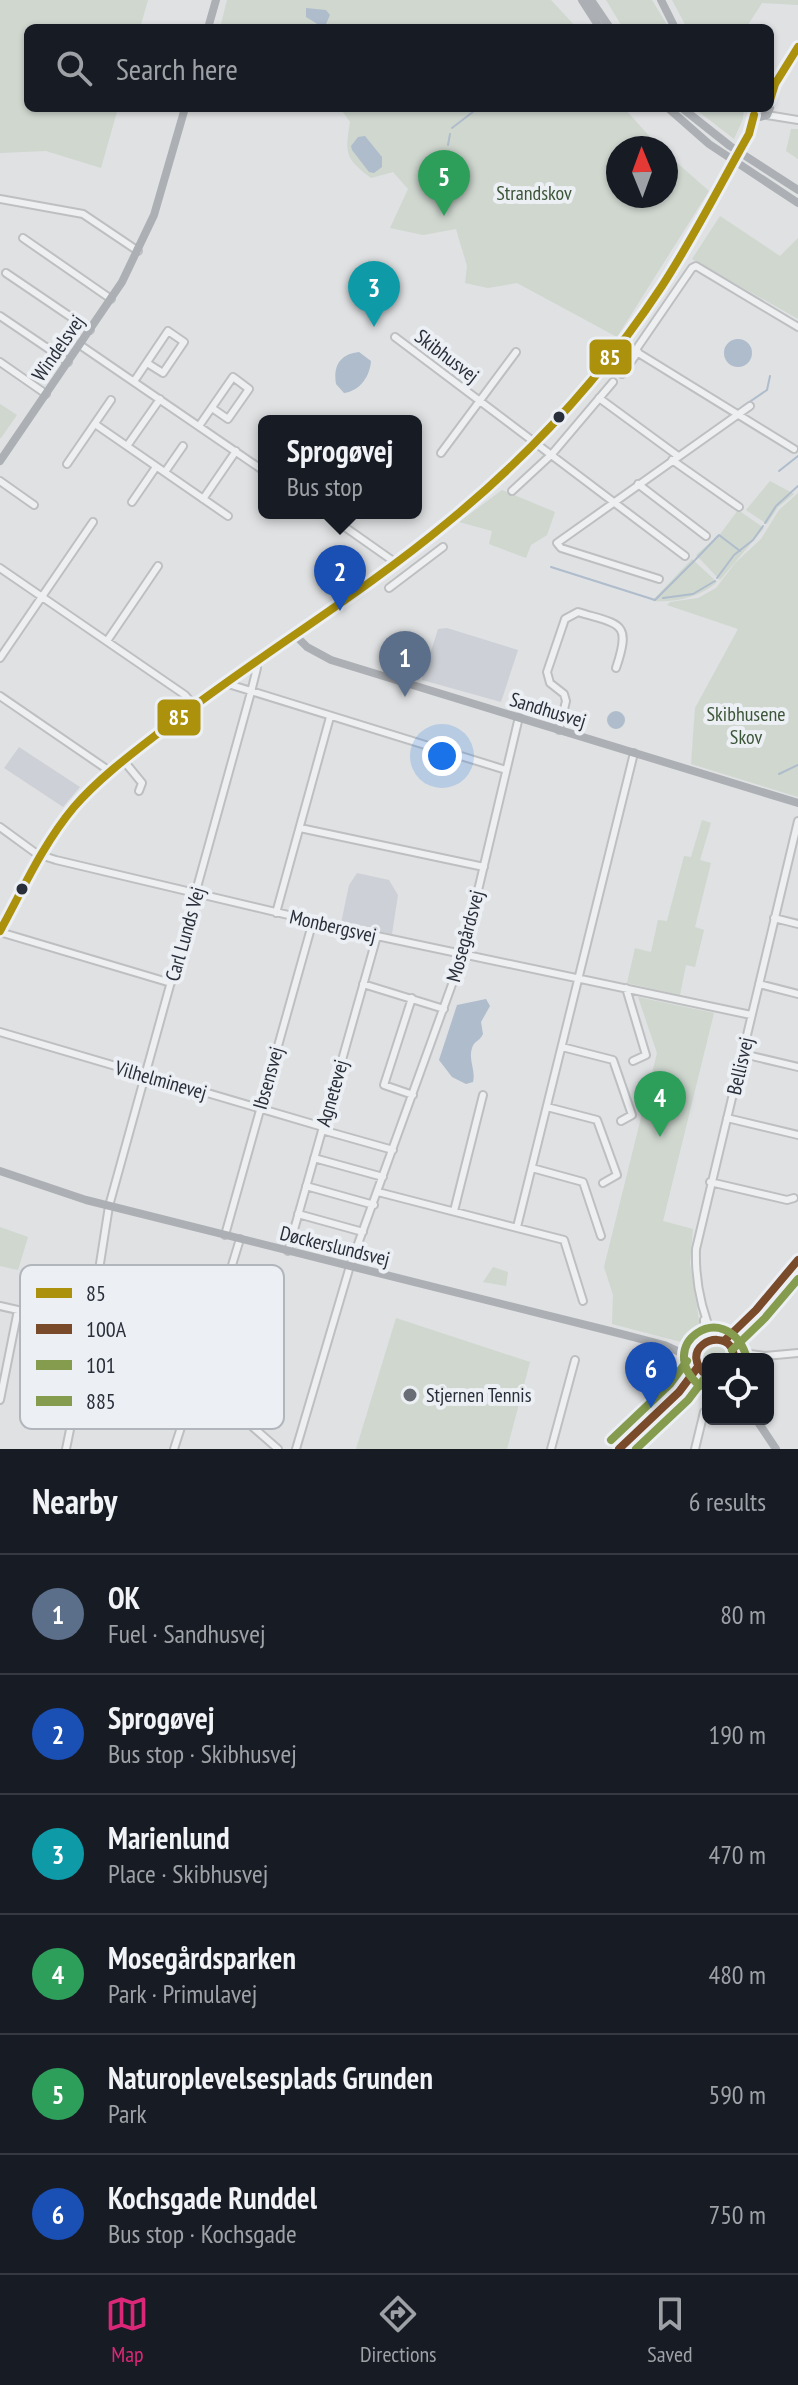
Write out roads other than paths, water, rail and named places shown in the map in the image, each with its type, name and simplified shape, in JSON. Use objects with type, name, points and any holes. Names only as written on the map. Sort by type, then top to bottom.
[{"type":"street","points":[[209,24],[216,0]]},
{"type":"street","points":[[582,0],[597,24]]},
{"type":"street","points":[[591,0],[609,24]]},
{"type":"street","points":[[598,0],[610,24]]},
{"type":"street","points":[[661,0],[673,24]]},
{"type":"street","points":[[774,85],[798,47]]},
{"type":"street","name":"Windelsvej","points":[[0,461],[111,299],[138,251],[164,185],[184,112]]},
{"type":"street","points":[[673,112],[709,144],[798,203]]},
{"type":"street","points":[[687,112],[730,146],[798,190]]},
{"type":"street","points":[[171,983],[0,932],[72,808],[193,704],[426,540],[489,488],[536,441],[624,337],[680,257],[760,112]]},
{"type":"street","points":[[766,112],[788,120],[798,120]]},
{"type":"street","points":[[0,199],[83,214],[138,251]]},
{"type":"street","points":[[23,238],[111,299]]},
{"type":"street","points":[[794,449],[635,351],[696,266],[798,327]]},
{"type":"street","points":[[6,273],[90,330]]},
{"type":"street","points":[[0,316],[68,362]]},
{"type":"street","points":[[134,381],[168,331],[184,342],[163,373],[147,363]]},
{"type":"street","name":"Skibhusvej","points":[[395,337],[685,556]]},
{"type":"street","points":[[80,345],[258,467]]},
{"type":"street","name":"Skibhusvej","points":[[441,453],[516,352]]},
{"type":"street","points":[[622,374],[638,352]]},
{"type":"street","points":[[0,362],[46,394]]},
{"type":"street","points":[[199,426],[233,377],[249,389],[228,419],[212,408]]},
{"type":"street","points":[[512,491],[552,454],[613,382]]},
{"type":"street","points":[[599,398],[739,507]]},
{"type":"street","points":[[127,446],[160,399]]},
{"type":"street","points":[[67,464],[111,400]]},
{"type":"street","points":[[659,579],[561,548],[557,543],[750,406]]},
{"type":"street","points":[[95,424],[228,516]]},
{"type":"street","points":[[165,472],[183,446]]},
{"type":"street","points":[[203,499],[236,451]]},
{"type":"street","points":[[132,502],[156,467]]},
{"type":"street","points":[[0,481],[34,505]]},
{"type":"street","points":[[638,484],[706,536]]},
{"type":"street","points":[[333,519],[396,563]]},
{"type":"street","points":[[339,523],[341,519]]},
{"type":"street","points":[[0,658],[93,522]]},
{"type":"street","points":[[426,540],[436,553]]},
{"type":"street","points":[[389,588],[443,547]]},
{"type":"street","points":[[107,641],[158,566]]},
{"type":"street","points":[[0,568],[185,695],[193,704]]},
{"type":"street","points":[[559,730],[566,701],[564,694],[550,683],[547,672],[565,619],[578,612],[617,625],[623,631],[624,643],[616,668]]},
{"type":"street","name":"Sandhusvej","points":[[294,634],[307,647],[331,660],[798,803]]},
{"type":"street","name":"Carl Lunds Vej","points":[[100,1265],[109,1206],[251,692],[256,662]]},
{"type":"street","points":[[225,683],[506,770]]},
{"type":"street","points":[[0,696],[111,772]]},
{"type":"street","points":[[276,913],[330,717]]},
{"type":"street","name":"Mosegårdsvej","points":[[296,1449],[350,1266],[463,954],[519,717]]},
{"type":"street","points":[[517,1227],[634,753]]},
{"type":"street","points":[[124,761],[142,783],[139,791]]},
{"type":"street","name":"Bellisvej","points":[[724,1346],[704,1313],[695,1270],[696,1249],[798,821]]},
{"type":"street","points":[[0,827],[43,856]]},
{"type":"street","points":[[300,828],[484,867]]},
{"type":"street","name":"Monbergsvej","points":[[43,856],[377,936],[751,1015]]},
{"type":"street","points":[[774,918],[798,924]]},
{"type":"street","name":"Ibsensvej","points":[[225,1235],[313,921]]},
{"type":"street","name":"Agnetevej","points":[[288,1251],[377,936]]},
{"type":"street","points":[[363,984],[444,1009]]},
{"type":"street","points":[[759,984],[798,994]]},
{"type":"street","points":[[626,988],[646,1055],[633,1061]]},
{"type":"street","points":[[412,998],[384,1085],[413,1095]]},
{"type":"street","name":"Vilhelminevej","points":[[0,1032],[322,1128]]},
{"type":"street","points":[[562,1047],[613,1060],[632,1115],[621,1121]]},
{"type":"street","points":[[743,1054],[798,1067]]},
{"type":"street","points":[[454,1211],[483,1095]]},
{"type":"street","points":[[547,1107],[597,1120],[617,1175],[603,1183]]},
{"type":"street","points":[[727,1118],[798,1135]]},
{"type":"street","points":[[322,1128],[393,1150]]},
{"type":"street","points":[[314,1158],[383,1177]]},
{"type":"street","points":[[532,1168],[583,1182],[601,1236]]},
{"type":"street","name":"Døckerslundsvej","points":[[0,1171],[109,1206],[664,1345],[698,1349]]},
{"type":"street","points":[[710,1182],[787,1200],[794,1198]]},
{"type":"street","points":[[306,1186],[374,1205]]},
{"type":"street","points":[[378,1192],[564,1240],[583,1301]]},
{"type":"street","points":[[298,1214],[363,1232]]},
{"type":"street","points":[[232,1265],[240,1239]]},
{"type":"street","points":[[724,1346],[798,1260]]},
{"type":"street","points":[[0,1306],[18,1310],[0,1400]]},
{"type":"street","name":"Døckerslundsvej","points":[[664,1345],[701,1370]]},
{"type":"street","points":[[619,1449],[701,1370],[698,1349],[724,1346],[753,1353]]},
{"type":"street","points":[[774,1355],[798,1353]]},
{"type":"street","points":[[551,1449],[575,1360]]},
{"type":"street","points":[[562,1367],[572,1369]]},
{"type":"street","points":[[695,1449],[702,1420]]},
{"type":"street","points":[[760,1425],[776,1449]]},
{"type":"street","name":"Carl Lunds Vej","points":[[66,1449],[70,1429]]},
{"type":"street","points":[[174,1449],[180,1429]]},
{"type":"street","points":[[255,1429],[278,1449]]},
{"type":"water","points":[[306,8],[326,10],[330,15],[326,24],[317,24],[306,17]]},
{"type":"water","points":[[365,136],[382,157],[382,167],[374,173],[369,172],[351,146],[358,137]]},
{"type":"water","points":[[738,339],[748,343],[752,353],[748,363],[738,367],[728,363],[724,353],[728,343]]},
{"type":"water","points":[[359,352],[371,361],[369,372],[359,386],[344,393],[336,384],[337,366],[347,355]]},
{"type":"water","points":[[616,711],[625,720],[616,729],[607,720]]},
{"type":"water","points":[[486,999],[490,1006],[481,1022],[483,1034],[471,1052],[473,1082],[466,1084],[452,1077],[439,1060],[457,1005]]},
{"type":"waterway","points":[[452,128],[473,112]]},
{"type":"waterway","points":[[448,145],[450,134]]},
{"type":"waterway","points":[[742,407],[767,390],[770,376]]},
{"type":"waterway","points":[[779,471],[798,456]]},
{"type":"waterway","points":[[765,523],[776,506],[798,486]]},
{"type":"waterway","points":[[717,578],[734,555],[753,540],[763,526]]},
{"type":"waterway","points":[[696,559],[719,535],[740,551]]},
{"type":"waterway","points":[[551,567],[655,600],[695,560]]},
{"type":"waterway","points":[[663,598],[693,594],[715,581]]},
{"type":"waterway","points":[[779,774],[798,765]]},
{"type":"place","name":"Naturoplevelsesplads Grunden","points":[[444,216]]},
{"type":"place","name":"Marienlund","points":[[374,327]]},
{"type":"place","name":"Sprogøvej","points":[[340,611]]},
{"type":"place","name":"OK","points":[[405,697]]},
{"type":"place","name":"Mosegårdsparken","points":[[660,1137]]},
{"type":"place","name":"Stjernen Tennis","points":[[410,1395]]},
{"type":"place","name":"Kochsgade Runddel","points":[[651,1408]]},
{"type":"park label","name":"Strandskov","points":[[534,193]]},
{"type":"park label","name":"Skibhusene Skov","points":[[746,726]]}]
